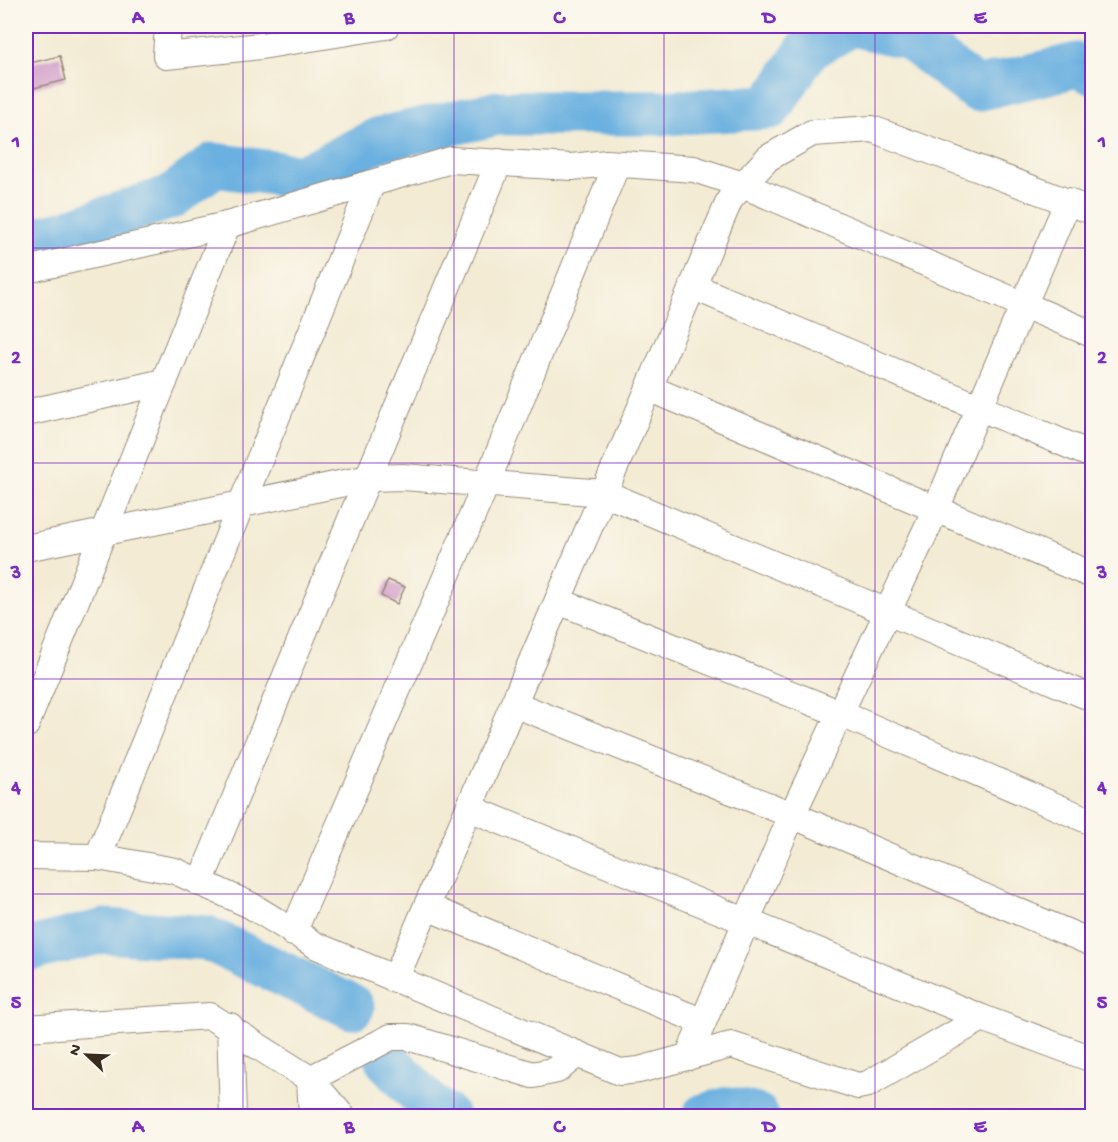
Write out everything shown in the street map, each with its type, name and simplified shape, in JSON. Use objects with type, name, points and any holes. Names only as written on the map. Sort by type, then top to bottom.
[{"type":"street","points":[[168,26],[166,56],[262,36],[386,26]]},
{"type":"street","points":[[395,980],[730,199],[768,158],[812,133],[872,129],[1092,211]]},
{"type":"street","points":[[26,270],[227,225],[451,160],[572,167],[617,164],[694,169],[743,185],[1092,334]]},
{"type":"street","points":[[200,883],[499,162]]},
{"type":"street","points":[[293,933],[486,484],[617,164]]},
{"type":"street","points":[[98,857],[371,185]]},
{"type":"street","points":[[688,1057],[792,815],[936,509],[1068,201]]},
{"type":"street","points":[[26,725],[34,681],[104,531],[227,225]]},
{"type":"street","points":[[692,286],[1092,455]]},
{"type":"street","points":[[26,412],[164,382]]},
{"type":"street","points":[[649,388],[1092,575]]},
{"type":"street","points":[[26,548],[369,478],[403,477],[604,493],[1092,698]]},
{"type":"street","points":[[558,601],[839,713],[1092,822]]},
{"type":"street","points":[[514,704],[792,815],[1092,943]]},
{"type":"street","points":[[469,808],[982,1018],[1092,1059]]},
{"type":"street","points":[[26,856],[98,857],[175,871],[250,905],[293,933],[395,980],[620,1072],[639,1070],[731,1045],[858,1086],[868,1084],[982,1018]]},
{"type":"street","points":[[427,907],[703,1022]]},
{"type":"street","points":[[26,1028],[210,1016],[230,1026],[310,1078],[342,1116]]},
{"type":"street","points":[[230,1026],[233,1116]]},
{"type":"street","points":[[310,1078],[391,1037],[408,1036],[533,1075],[557,1070],[577,1054]]},
{"type":"street","points":[[310,1078],[312,1116]]},
{"type":"building","points":[[60,56],[66,80],[26,90],[26,64]]},
{"type":"building","points":[[388,580],[405,587],[397,604],[381,596]]},
{"type":"waterway","points":[[26,242],[66,232],[171,197],[214,165],[303,177],[380,139],[498,113],[661,113],[770,107],[808,49],[848,26]]},
{"type":"waterway","points":[[862,26],[909,37],[976,89],[1077,65],[1092,72]]},
{"type":"waterway","points":[[26,950],[104,931],[207,938],[352,1007]]},
{"type":"waterway","points":[[387,1060],[431,1106],[446,1116]]},
{"type":"waterway","points":[[704,1116],[729,1109],[757,1116]]}]
